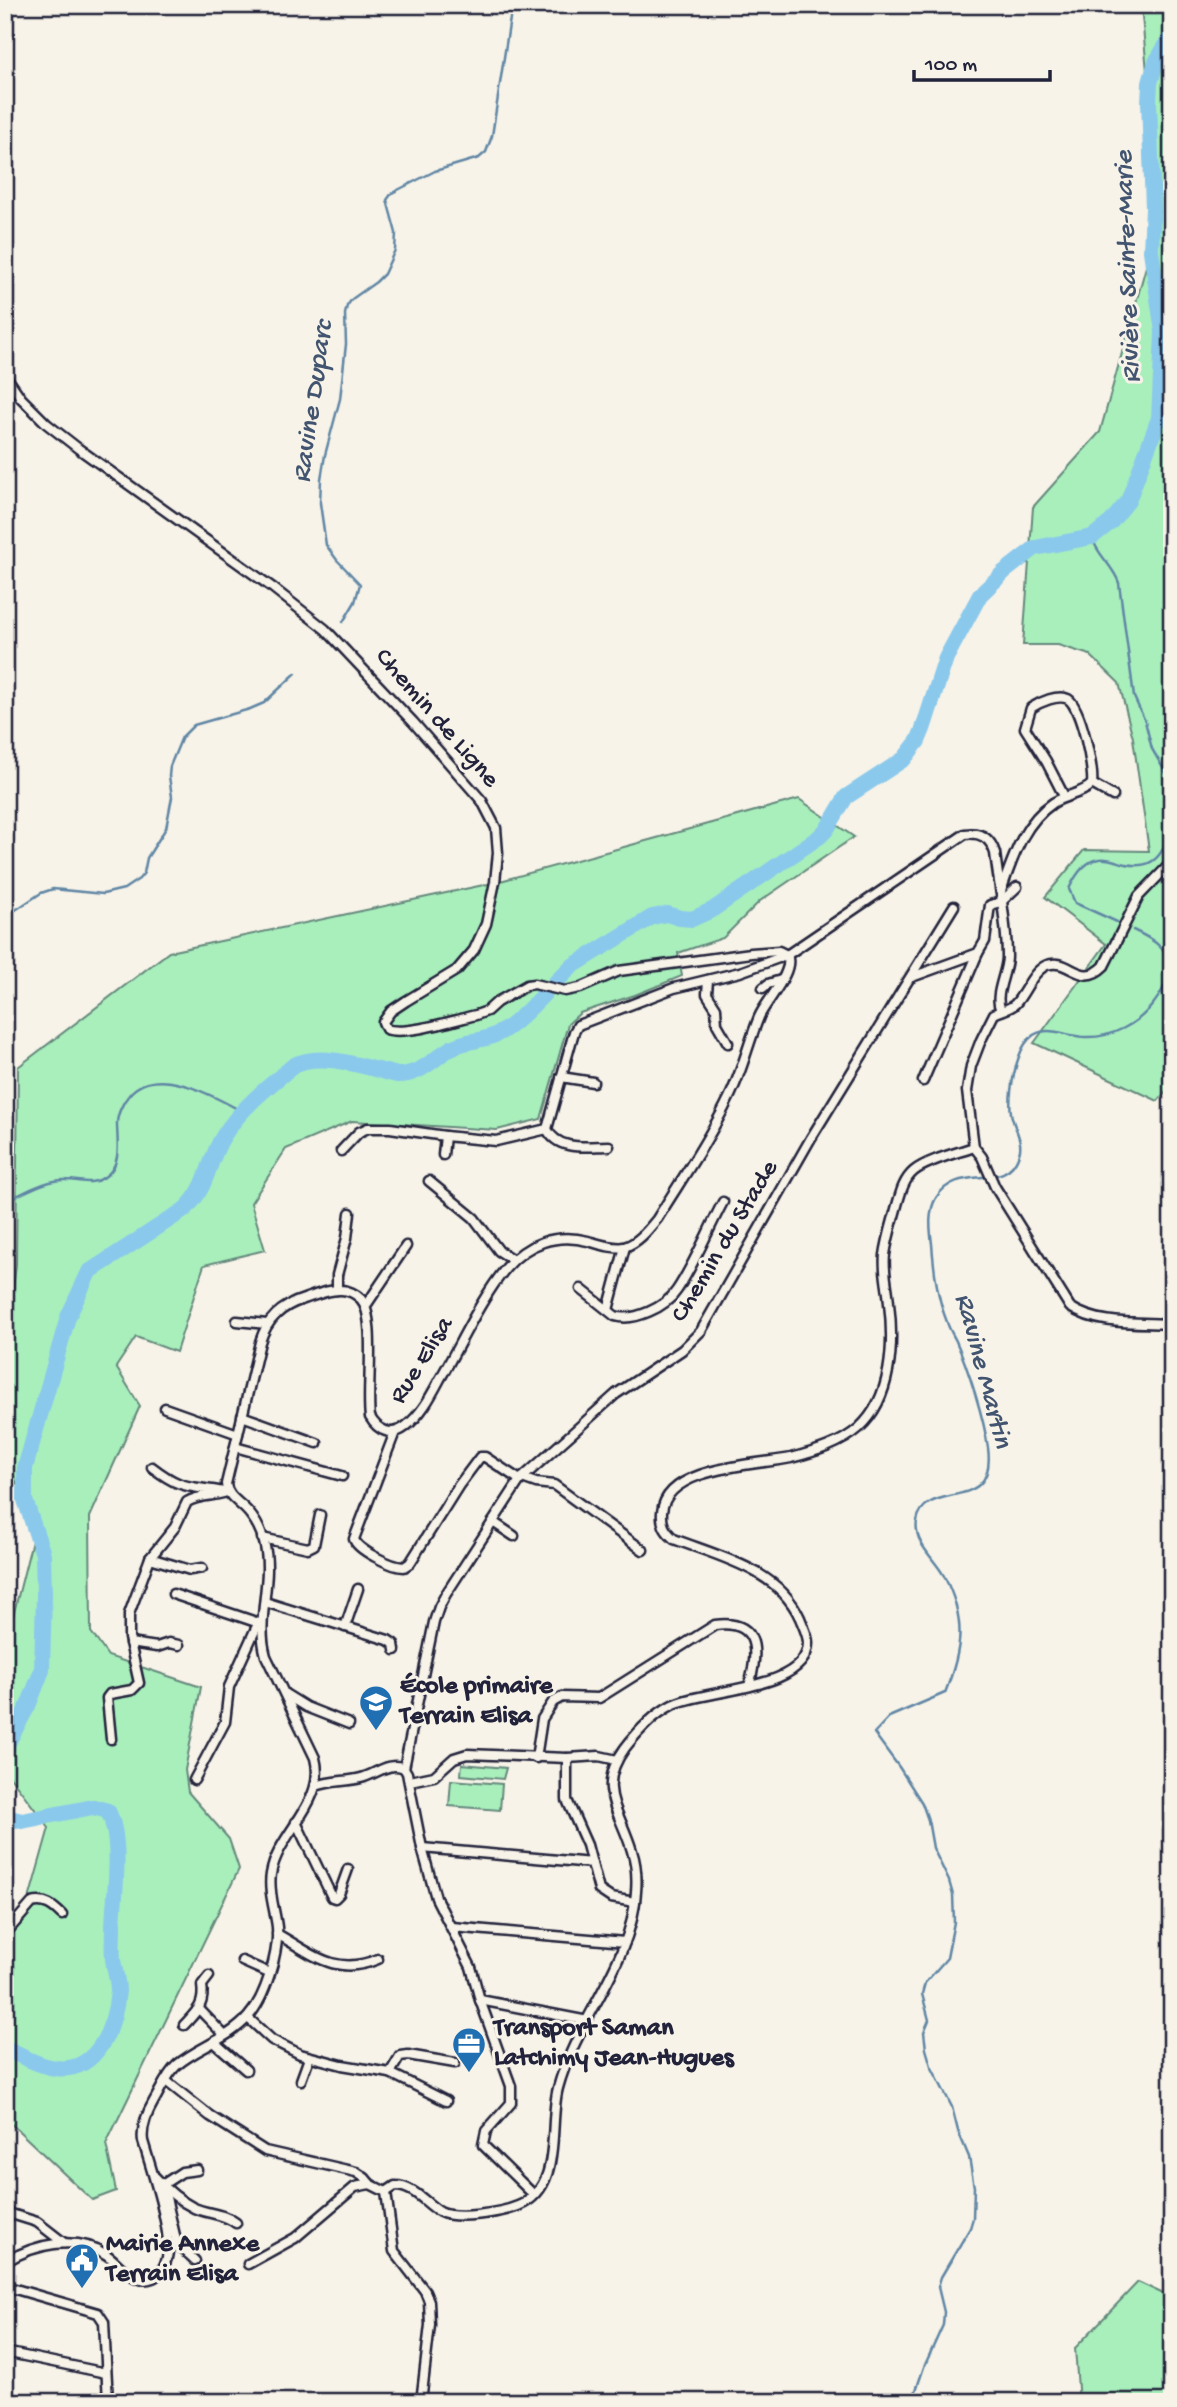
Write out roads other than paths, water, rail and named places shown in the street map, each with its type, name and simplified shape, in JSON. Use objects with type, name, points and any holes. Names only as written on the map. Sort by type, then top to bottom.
[{"type":"street","name":"Chemin de Ligne","points":[[5,375],[21,398],[79,449],[281,594],[325,629],[413,722],[482,801],[496,828],[498,853],[486,924],[474,950],[457,970],[391,1011],[383,1022],[386,1029],[405,1030],[476,1015],[527,985],[565,991],[580,988],[619,971],[751,953],[779,951],[787,955]]},
{"type":"street","points":[[1065,796],[1025,728],[1028,714],[1037,704],[1063,697],[1074,706],[1086,740],[1093,784],[1113,796]]},
{"type":"street","points":[[1001,897],[1014,853],[1040,814],[1065,796],[1086,790],[1093,784]]},
{"type":"street","points":[[547,1129],[578,1024],[674,988],[740,972],[787,955],[965,834],[982,835],[992,844],[1007,958],[999,1005],[1001,1010]]},
{"type":"street","points":[[1172,862],[1139,896],[1104,965],[1098,971],[1090,975],[1081,974],[1063,965],[1049,964],[1039,972],[1013,1006],[1001,1010],[990,1019],[971,1066],[967,1091],[974,1147],[982,1157],[995,1187],[1063,1298],[1080,1313],[1103,1320],[1172,1324]]},
{"type":"street","points":[[923,1081],[985,941],[990,905],[1017,887]]},
{"type":"street","name":"Chemin du Stade","points":[[404,1768],[439,1607],[493,1522],[521,1479],[615,1394],[682,1350],[701,1331],[811,1138],[954,906]]},
{"type":"street","points":[[912,978],[978,953]]},
{"type":"street","points":[[608,1310],[625,1247],[645,1234],[657,1219],[720,1116],[737,1082],[760,1014],[788,965],[787,955]]},
{"type":"street","points":[[708,980],[707,994],[716,1008],[717,1024],[727,1043]]},
{"type":"street","points":[[763,988],[781,980]]},
{"type":"street","points":[[561,1077],[593,1082]]},
{"type":"street","points":[[341,1151],[359,1132],[368,1128],[390,1128],[496,1141],[547,1129]]},
{"type":"street","points":[[547,1129],[557,1142],[568,1146],[609,1146]]},
{"type":"street","points":[[443,1155],[445,1136]]},
{"type":"street","points":[[386,2192],[401,2186],[412,2190],[441,2212],[461,2216],[520,2205],[534,2195],[543,2183],[552,2156],[553,2124],[559,2087],[571,2051],[625,1942],[635,1902],[637,1889],[634,1854],[610,1790],[611,1773],[617,1760],[649,1721],[672,1705],[786,1674],[803,1660],[808,1642],[798,1613],[784,1595],[763,1576],[674,1539],[666,1532],[662,1522],[662,1509],[667,1496],[678,1485],[709,1471],[792,1458],[833,1444],[859,1428],[881,1401],[886,1385],[891,1336],[885,1257],[902,1189],[909,1176],[920,1167],[974,1147]]},
{"type":"street","points":[[429,1181],[474,1218],[499,1251],[513,1260]]},
{"type":"street","points":[[581,1289],[621,1318],[641,1315],[675,1293],[723,1202]]},
{"type":"street","points":[[337,1290],[337,1275],[347,1238],[350,1213]]},
{"type":"street","points":[[657,1219],[667,1218]]},
{"type":"street","name":"Rue Elisa","points":[[365,1307],[369,1332],[370,1417],[375,1426],[384,1432],[395,1432],[405,1427],[426,1404],[494,1285],[513,1260],[548,1239],[563,1237],[617,1248],[625,1247]]},
{"type":"street","points":[[227,1492],[227,1473],[267,1324],[286,1306],[337,1290],[355,1294],[365,1307],[406,1246]]},
{"type":"street","points":[[237,1321],[267,1324]]},
{"type":"street","points":[[165,1408],[238,1434]]},
{"type":"street","points":[[242,1416],[317,1443]]},
{"type":"street","points":[[395,1432],[354,1539],[357,1546],[396,1566],[404,1567],[410,1563],[480,1457],[485,1457],[528,1482],[554,1485],[643,1550]]},
{"type":"street","points":[[234,1447],[342,1476]]},
{"type":"street","points":[[5,2262],[38,2246],[85,2245],[97,2249],[132,2276],[148,2280],[158,2274],[167,2261],[168,2240],[142,2135],[149,2109],[174,2068],[247,2018],[256,2006],[274,1961],[277,1934],[270,1877],[280,1851],[316,1786],[318,1770],[315,1758],[266,1656],[262,1642],[267,1568],[259,1528],[249,1513],[227,1492],[186,1487],[168,1479],[152,1466]]},
{"type":"street","points":[[111,1739],[107,1698],[110,1694],[132,1690],[139,1683],[130,1643],[129,1614],[150,1558],[175,1527],[187,1502],[202,1496],[217,1496],[227,1492]]},
{"type":"street","points":[[262,1538],[308,1548],[314,1545],[320,1515]]},
{"type":"street","points":[[493,1522],[514,1536]]},
{"type":"street","points":[[150,1558],[190,1570],[202,1568]]},
{"type":"street","points":[[345,1627],[358,1589]]},
{"type":"street","points":[[173,1594],[262,1624]]},
{"type":"street","points":[[265,1602],[388,1640],[394,1644],[395,1650]]},
{"type":"street","points":[[194,1780],[225,1722],[232,1679],[256,1628],[262,1624]]},
{"type":"street","points":[[536,1758],[542,1719],[553,1702],[562,1697],[599,1698],[715,1625],[734,1625],[751,1637],[756,1651],[749,1686]]},
{"type":"street","points":[[130,1643],[157,1647],[169,1643],[179,1644]]},
{"type":"street","points":[[283,1692],[306,1707],[349,1724]]},
{"type":"street","points":[[410,1781],[439,1773],[460,1755],[536,1758],[599,1756],[617,1760]]},
{"type":"street","points":[[567,1758],[567,1800],[587,1845],[597,1884],[602,1894],[635,1902]]},
{"type":"street","points":[[316,1786],[328,1781],[359,1779],[393,1765],[404,1768],[410,1781],[422,1848],[436,1898],[471,1967],[512,2092],[511,2104],[486,2131],[483,2145],[534,2195]]},
{"type":"street","points":[[296,1822],[332,1897],[335,1898],[339,1894],[348,1869]]},
{"type":"street","points":[[422,1848],[592,1863]]},
{"type":"street","points":[[5,1934],[32,1903],[44,1902],[62,1916]]},
{"type":"street","points":[[452,1927],[625,1942]]},
{"type":"street","points":[[277,1934],[337,1966],[352,1967],[378,1959]]},
{"type":"street","points":[[242,1961],[270,1973]]},
{"type":"street","points":[[184,2025],[199,2009],[203,1998],[202,1985],[209,1976]]},
{"type":"street","points":[[480,2000],[588,2021]]},
{"type":"street","points":[[199,2009],[224,2035]]},
{"type":"street","points":[[247,2018],[272,2040],[309,2058],[390,2073],[446,2101]]},
{"type":"street","points":[[214,2042],[246,2070]]},
{"type":"street","points":[[390,2073],[400,2056],[455,2063]]},
{"type":"street","points":[[300,2080],[309,2058]]},
{"type":"street","points":[[166,2081],[210,2116],[265,2151],[356,2172],[370,2184],[386,2192]]},
{"type":"street","points":[[163,2187],[183,2172],[197,2170]]},
{"type":"street","points":[[153,2174],[163,2187],[195,2208],[224,2216],[236,2223]]},
{"type":"street","points":[[260,2270],[252,2262],[295,2238],[355,2187],[370,2184]]},
{"type":"street","points":[[163,2187],[177,2244],[195,2261]]},
{"type":"street","points":[[386,2192],[394,2251],[419,2282],[429,2301],[430,2325],[421,2402]]},
{"type":"street","points":[[5,2212],[37,2222],[64,2244]]},
{"type":"street","points":[[5,2286],[98,2313],[104,2322],[108,2402]]},
{"type":"street","points":[[5,2353],[106,2373]]},
{"type":"waterway","name":"Ravine Duparc","points":[[343,622],[355,602],[360,584],[326,545],[320,503],[325,455],[340,399],[347,306],[384,274],[395,250],[396,233],[387,200],[392,193],[435,171],[479,158],[486,152],[492,136],[512,5]]},
{"type":"waterway","name":"Rivière Sainte-Marie","points":[[553,985],[571,967],[652,917],[667,914],[692,919],[712,910],[819,837],[827,829],[846,797],[904,759],[918,741],[946,658],[980,595],[1035,548],[1092,537],[1111,522],[1128,501],[1159,418],[1163,332],[1151,251],[1153,208],[1149,102],[1150,83],[1156,62],[1172,35]]},
{"type":"waterway","name":"Ravine Martin","points":[[1092,537],[1119,583],[1134,697],[1145,721],[1152,749],[1170,780],[1172,804]]},
{"type":"waterway","name":"Ravine Duparc","points":[[5,917],[41,893],[53,889],[103,894],[124,889],[139,879],[144,873],[147,858],[166,828],[172,797],[170,766],[182,737],[194,725],[264,703],[296,673]]},
{"type":"waterway","name":"Ravine Martin","points":[[1117,922],[1075,903],[1069,889],[1071,884],[1081,870],[1094,860],[1106,859],[1139,865],[1156,858],[1166,842],[1172,810]]},
{"type":"waterway","name":"Ravine Martin","points":[[912,2402],[943,2325],[944,2312],[938,2287],[941,2277],[970,2228],[974,2187],[969,2157],[952,2107],[931,2066],[924,2032],[929,2020],[922,1994],[925,1983],[947,1958],[954,1922],[953,1895],[933,1848],[922,1803],[874,1733],[889,1717],[945,1693],[958,1649],[959,1621],[944,1576],[921,1544],[917,1521],[923,1508],[933,1501],[972,1490],[982,1482],[988,1469],[988,1448],[979,1408],[966,1365],[948,1325],[938,1293],[931,1214],[933,1203],[946,1187],[969,1178],[1004,1173],[1013,1166],[1020,1144],[1011,1113],[1012,1085],[1017,1063],[1030,1038],[1050,1031],[1085,1037],[1105,1035],[1132,1023],[1148,1011],[1157,999],[1168,975],[1167,958],[1161,947],[1133,930]]},
{"type":"waterway","name":"Rivière Sainte-Marie","points":[[5,1748],[28,1706],[42,1670],[43,1554],[25,1500],[25,1468],[68,1317],[89,1272],[184,1210],[192,1202],[203,1183],[218,1145],[231,1125],[256,1098],[293,1066],[316,1060],[330,1060],[397,1075],[413,1072],[453,1047],[498,1034],[545,993]]},
{"type":"waterway","points":[[5,1201],[58,1180],[92,1182],[107,1175],[117,1158],[119,1112],[129,1095],[141,1086],[154,1082],[186,1086],[243,1112]]},
{"type":"waterway","name":"Rivière Sainte-Marie","points":[[5,1814],[22,1821],[93,1807],[108,1811],[113,1823],[116,1852],[113,1951],[118,1991],[108,2032],[102,2044],[83,2063],[70,2068],[55,2068],[5,2048]]},
{"type":"place","name":"École primaire Terrain Elisa","points":[[376,1732]]},
{"type":"place","name":"Transport Saman Latchimy Jean-Hugues","points":[[469,2074]]},
{"type":"place","name":"Mairie Annexe Terrain Elisa","points":[[82,2290]]}]
